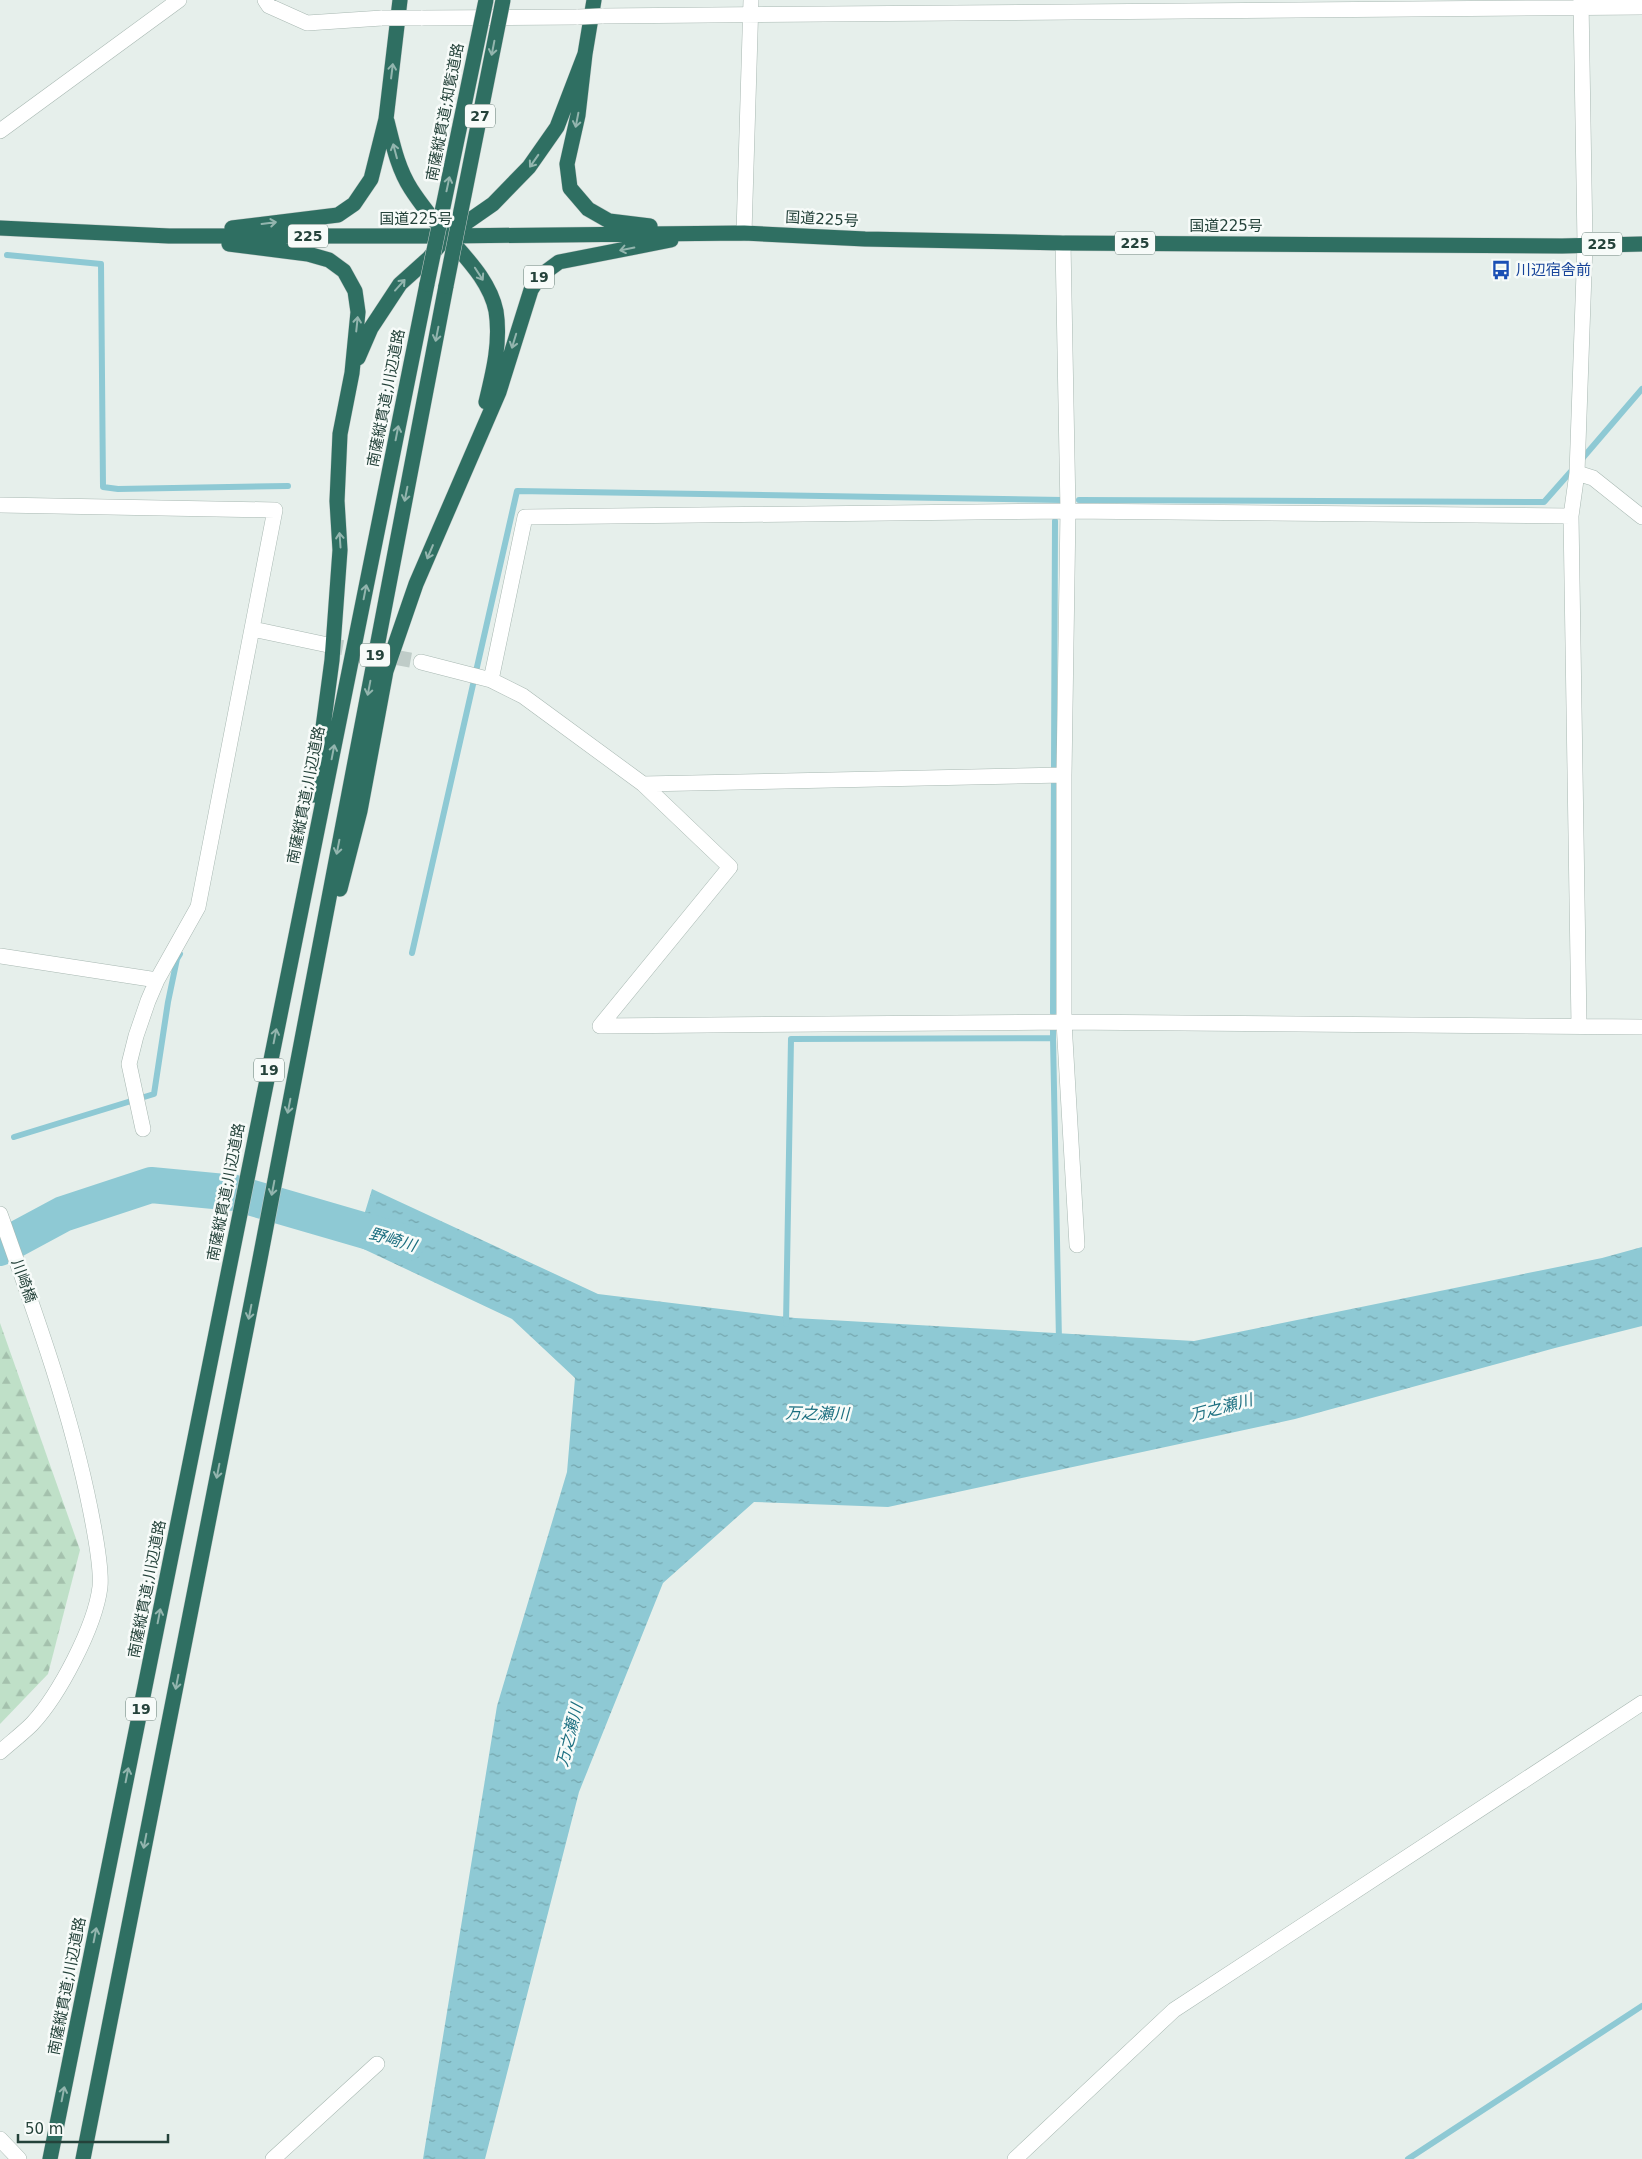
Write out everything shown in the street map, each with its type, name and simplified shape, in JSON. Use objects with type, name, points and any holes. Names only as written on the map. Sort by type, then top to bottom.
[{"type":"highway","points":[[168,236],[338,215],[354,204],[372,179],[386,119],[400,0]]},
{"type":"highway","name":"南薩縦貫道;知覧道路","points":[[447,234],[486,0]]},
{"type":"highway","name":"27","points":[[447,234],[503,0]]},
{"type":"highway","points":[[594,0],[578,115],[567,164],[570,188],[588,209],[609,221],[709,233]]},
{"type":"highway","points":[[386,119],[398,162],[411,189],[447,234],[493,204],[529,167],[557,127],[585,54]]},
{"type":"highway","name":"国道225号","points":[[0,228],[168,236],[744,233],[865,239],[1063,243],[1642,244]]},
{"type":"highway","name":"19","points":[[305,1023],[360,811],[386,671],[416,584],[499,392],[531,290],[540,276],[559,262],[709,233]]},
{"type":"highway","name":"南薩縦貫道;川辺道路","points":[[50,2159],[427,284],[447,234]]},
{"type":"highway","name":"19","points":[[83,2159],[259,1264],[446,286],[447,234]]},
{"type":"highway","name":"19","points":[[352,373],[371,328],[384,306],[400,284],[429,258],[447,234]]},
{"type":"highway","name":"19","points":[[447,234],[487,286],[496,310],[498,335],[493,373],[476,442]]},
{"type":"highway","name":"19","points":[[168,236],[308,254],[329,260],[344,271],[355,291],[358,312],[352,373],[340,434],[337,501],[340,550],[332,660],[317,775],[281,1005]]},
{"type":"street","points":[[0,131],[179,0]]},
{"type":"street","points":[[265,0],[269,6],[307,23],[382,18],[602,16],[751,7],[1581,3],[1642,7]]},
{"type":"street","points":[[1579,1026],[1571,516],[1577,465],[1585,244],[1581,3]]},
{"type":"street","points":[[744,233],[751,7]]},
{"type":"street","points":[[1063,243],[1068,511],[1057,775],[1064,1022],[1077,1245]]},
{"type":"street","points":[[1577,465],[1642,517]]},
{"type":"street","points":[[0,505],[275,510],[198,907],[157,980],[136,1036],[129,1064],[143,1129]]},
{"type":"street","points":[[491,680],[525,517],[1068,511],[1571,516]]},
{"type":"street","points":[[253,629],[328,645]]},
{"type":"street","points":[[422,662],[491,680],[523,696],[643,784],[730,867],[600,1026],[1064,1022],[1642,1027]]},
{"type":"street","points":[[643,784],[1057,775]]},
{"type":"street","points":[[0,956],[157,980]]},
{"type":"street","name":"川崎橋","points":[[0,1214],[38,1320],[84,1476],[95,1532],[100,1586],[86,1635],[61,1684],[32,1724],[0,1752]]},
{"type":"street","points":[[1015,2159],[1174,2010],[1642,1703]]},
{"type":"street","points":[[273,2159],[377,2064]]},
{"type":"street","points":[[0,2139],[19,2159]]},
{"type":"green space","points":[[0,1323],[80,1550],[48,1674],[0,1724]]},
{"type":"water","name":"万之瀬川","points":[[372,1189],[598,1294],[795,1318],[1194,1341],[1602,1258],[1642,1247],[1642,1326],[1295,1419],[888,1507],[754,1502],[663,1583],[579,1792],[485,2159],[423,2159],[497,1706],[567,1472],[575,1378],[512,1319],[355,1245]]},
{"type":"waterway","points":[[7,255],[101,264],[103,487],[118,489],[288,486]]},
{"type":"waterway","points":[[1581,460],[1642,389]]},
{"type":"waterway","points":[[1079,500],[1544,502],[1574,468]]},
{"type":"waterway","points":[[412,953],[517,491],[1062,500]]},
{"type":"waterway","points":[[1053,1013],[1055,521]]},
{"type":"waterway","points":[[14,1137],[154,1094],[168,1002],[177,959],[180,954]]},
{"type":"waterway","points":[[786,1324],[791,1039],[1053,1038],[1053,1029]]},
{"type":"waterway","points":[[1053,1038],[1059,1341]]},
{"type":"waterway","name":"野崎川","points":[[0,1248],[63,1214],[151,1185],[235,1193],[407,1243]]},
{"type":"waterway","points":[[1408,2159],[1642,2006]]},
{"type":"tunnel","points":[[328,645],[421,662]]},
{"type":"place","name":"川辺宿舎前","points":[[1501,270]]}]
